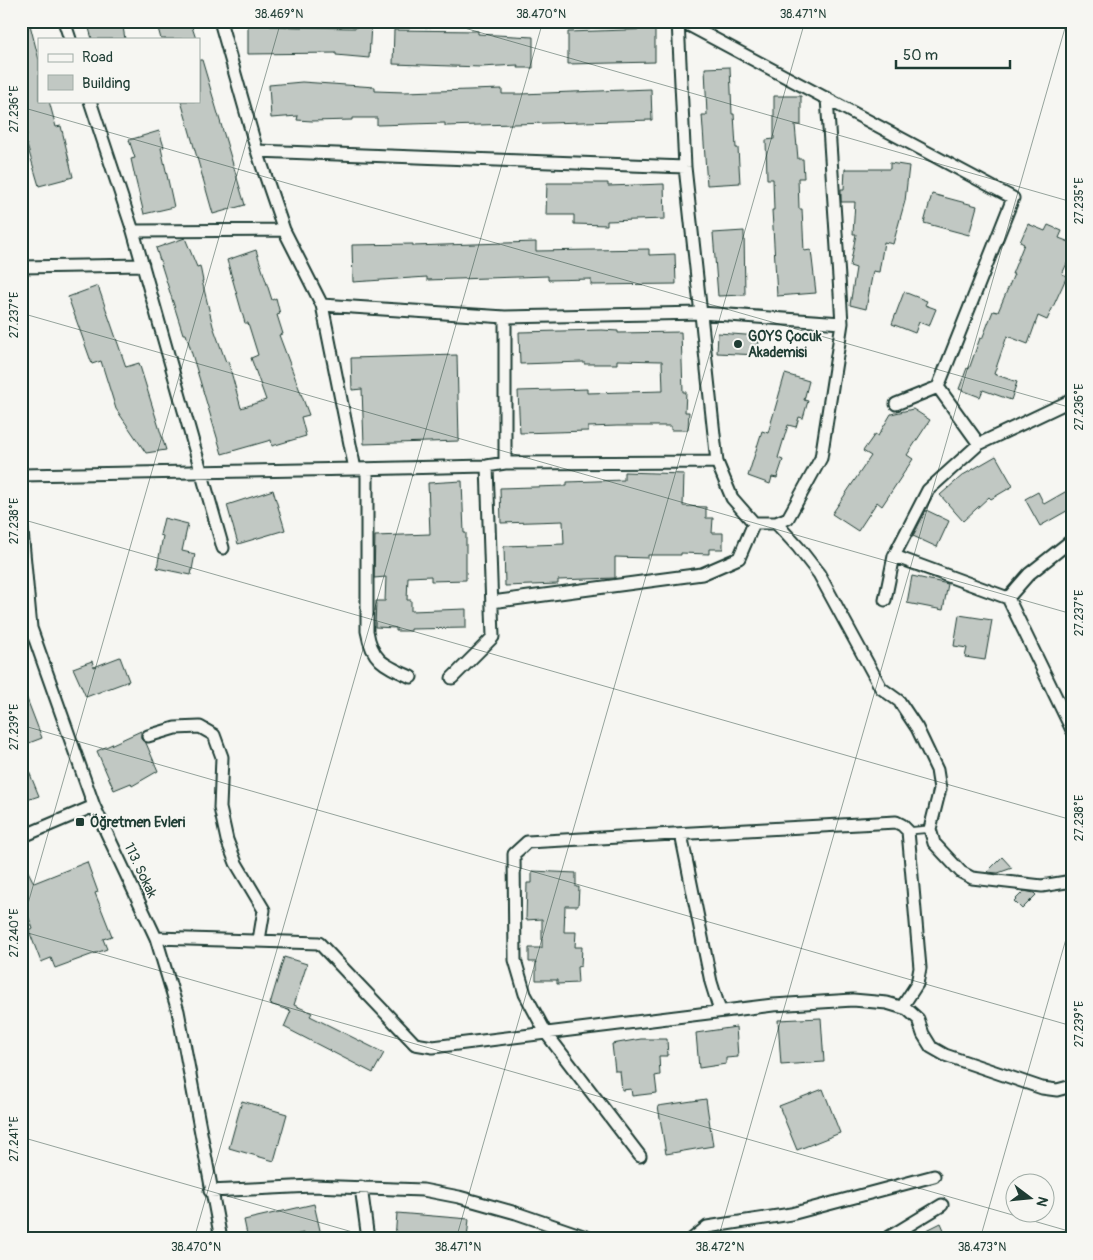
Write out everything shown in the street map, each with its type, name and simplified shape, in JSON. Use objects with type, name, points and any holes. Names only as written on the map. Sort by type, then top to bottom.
[{"type":"street","points":[[64,21],[70,38]]},
{"type":"street","points":[[220,21],[257,151],[284,230],[322,305],[354,469]]},
{"type":"street","points":[[827,98],[842,323],[822,458],[788,518],[776,523],[754,523],[732,498],[718,462],[701,314],[685,167],[679,21],[827,98],[1013,198],[938,387],[896,404]]},
{"type":"street","points":[[90,102],[143,265],[223,548]]},
{"type":"street","points":[[257,151],[685,167]]},
{"type":"street","points":[[132,231],[284,230]]},
{"type":"street","points":[[21,267],[143,265]]},
{"type":"street","points":[[322,305],[505,317],[701,314],[842,323]]},
{"type":"street","points":[[505,317],[505,463]]},
{"type":"street","points":[[938,387],[979,444]]},
{"type":"street","points":[[885,600],[894,556],[928,490],[979,444],[1072,400]]},
{"type":"street","points":[[21,475],[202,470],[487,466],[505,463],[718,462]]},
{"type":"street","points":[[452,678],[493,637],[487,466]]},
{"type":"street","points":[[367,468],[367,631],[370,647],[377,658],[394,670],[411,677]]},
{"type":"street","name":"113. Sokak","points":[[21,520],[31,628],[94,806],[156,938],[178,1011],[210,1191],[221,1239]]},
{"type":"street","points":[[492,602],[702,574],[739,558],[754,523]]},
{"type":"street","points":[[776,523],[819,574],[881,688],[899,701],[917,728],[937,770],[940,789],[930,829],[934,843],[961,872],[972,878],[1042,886],[1072,881]]},
{"type":"street","points":[[1008,598],[1029,574],[1072,540]]},
{"type":"street","points":[[894,556],[1008,598],[1072,730]]},
{"type":"street","points":[[148,736],[175,728],[200,727],[214,735],[222,757],[220,808],[227,840],[236,864],[264,910],[260,940]]},
{"type":"street","points":[[21,837],[94,806]]},
{"type":"street","points":[[640,1156],[546,1033],[525,994],[515,960],[514,854],[527,842],[896,822],[902,825],[908,832],[920,968],[917,984],[902,1007]]},
{"type":"street","points":[[681,834],[711,982],[720,1011]]},
{"type":"street","points":[[156,938],[260,940],[319,944],[415,1044],[433,1046],[773,1005],[853,1000],[886,1002],[902,1007],[918,1020],[923,1034],[932,1047],[945,1055],[1042,1088],[1057,1090],[1072,1086]]},
{"type":"street","points":[[692,1239],[707,1227],[791,1214],[934,1176]]},
{"type":"street","points":[[210,1191],[312,1186],[423,1190],[459,1197],[592,1239]]},
{"type":"street","points":[[361,1187],[368,1239]]},
{"type":"street","points":[[886,1239],[942,1205]]},
{"type":"lane","points":[[908,832],[930,829]]},
{"type":"building","points":[[21,21],[29,21],[38,56],[38,102],[49,102],[56,127],[61,126],[73,177],[39,186],[24,135],[27,135],[21,114]]},
{"type":"building","points":[[87,21],[122,21],[125,38],[92,38]]},
{"type":"building","points":[[156,21],[190,21],[196,38],[161,38]]},
{"type":"building","points":[[248,21],[270,21],[270,26],[297,27],[356,28],[357,24],[371,24],[369,58],[336,55],[336,53],[248,54]]},
{"type":"building","points":[[655,29],[655,62],[568,64],[568,32]]},
{"type":"building","points":[[394,30],[478,31],[478,34],[533,37],[533,68],[517,68],[518,65],[481,67],[393,64]]},
{"type":"building","points":[[200,60],[202,60],[245,205],[213,214],[181,102],[200,102]]},
{"type":"building","points":[[730,67],[732,114],[734,114],[736,148],[738,148],[740,183],[707,185],[702,115],[707,115],[705,68]]},
{"type":"building","points":[[302,82],[375,87],[375,91],[502,89],[502,94],[651,89],[652,120],[445,126],[445,123],[377,125],[377,118],[312,121],[297,120],[298,116],[271,118],[269,85]]},
{"type":"building","points":[[774,96],[801,96],[801,125],[795,125],[798,159],[803,159],[804,178],[798,178],[799,209],[802,209],[804,251],[811,250],[816,293],[777,296],[772,210],[774,210],[773,179],[767,179],[766,140],[774,139]]},
{"type":"building","points":[[159,131],[164,147],[161,148],[174,207],[144,214],[131,159],[135,158],[129,140]]},
{"type":"building","points":[[890,163],[909,166],[905,201],[893,244],[884,242],[879,272],[873,271],[866,309],[850,305],[856,268],[850,266],[856,234],[853,234],[855,202],[841,202],[841,189],[844,189],[845,169],[890,169]]},
{"type":"building","points":[[547,183],[608,183],[608,186],[664,184],[665,219],[607,221],[607,225],[574,224],[574,215],[546,215]]},
{"type":"building","points":[[932,194],[977,206],[969,235],[924,223]]},
{"type":"building","points":[[1028,224],[1045,231],[1048,225],[1062,231],[1059,238],[1072,243],[1072,253],[1062,274],[1067,276],[1047,320],[1038,316],[1028,344],[1007,336],[994,374],[1017,382],[1011,400],[983,390],[980,397],[959,389],[967,368],[969,369],[980,338],[982,339],[993,311],[998,312],[1014,274],[1012,274],[1024,244],[1020,242]]},
{"type":"building","points":[[744,231],[745,295],[718,296],[713,233]]},
{"type":"building","points":[[185,238],[197,267],[200,266],[213,326],[226,362],[228,361],[241,408],[266,400],[251,358],[258,355],[248,323],[245,323],[227,260],[256,250],[272,300],[276,298],[280,314],[277,315],[283,334],[279,335],[309,415],[301,417],[306,436],[272,446],[271,440],[222,454],[186,334],[183,334],[156,248]]},
{"type":"building","points":[[536,242],[536,251],[649,249],[649,255],[675,254],[676,284],[591,285],[591,279],[548,280],[548,276],[427,280],[427,277],[353,282],[352,245],[413,244],[413,246]]},
{"type":"building","points":[[98,286],[126,367],[139,363],[166,450],[146,453],[116,409],[101,361],[92,364],[68,297]]},
{"type":"building","points":[[904,292],[927,301],[925,305],[936,309],[929,326],[919,322],[915,333],[892,324]]},
{"type":"building","points":[[618,331],[618,333],[681,332],[683,392],[686,392],[685,412],[689,412],[688,430],[671,430],[671,426],[617,426],[588,427],[588,431],[520,433],[518,391],[587,389],[587,393],[663,391],[662,361],[617,360],[617,364],[584,364],[584,362],[520,364],[519,332]]},
{"type":"building","name":"GOYS Çocuk Akademisi","points":[[718,333],[759,336],[758,355],[717,353]]},
{"type":"building","points":[[457,355],[459,441],[364,444],[362,389],[352,390],[351,358]]},
{"type":"building","points":[[785,374],[809,381],[804,400],[808,401],[803,418],[799,417],[796,427],[788,425],[778,458],[783,460],[777,478],[772,477],[770,484],[748,476],[762,431],[768,433]]},
{"type":"building","points":[[913,409],[930,420],[907,455],[913,459],[882,506],[877,502],[858,531],[832,514],[871,456],[863,451],[875,434],[878,436],[891,414]]},
{"type":"building","points":[[996,456],[1013,486],[991,499],[989,497],[963,521],[940,495],[963,475]]},
{"type":"building","points":[[624,472],[684,474],[683,506],[706,507],[706,518],[713,518],[712,533],[723,533],[723,549],[709,549],[709,554],[648,555],[648,558],[615,557],[615,578],[558,580],[558,584],[505,586],[504,546],[564,544],[563,521],[501,523],[500,488],[567,486],[567,482],[624,480]]},
{"type":"building","points":[[462,481],[464,533],[466,533],[466,580],[431,581],[431,576],[408,577],[407,600],[411,600],[411,611],[466,609],[466,628],[396,631],[396,628],[375,627],[376,601],[385,601],[386,577],[374,578],[375,536],[430,534],[428,483]]},
{"type":"building","points":[[1072,488],[1072,508],[1040,526],[1025,499],[1038,492],[1044,504]]},
{"type":"building","points":[[273,490],[285,530],[238,544],[227,505]]},
{"type":"building","points":[[926,510],[949,521],[937,547],[913,536]]},
{"type":"building","points":[[164,518],[188,524],[182,551],[195,554],[191,575],[157,568],[163,536],[160,535]]},
{"type":"building","points":[[912,576],[948,584],[943,610],[907,603]]},
{"type":"building","points":[[959,615],[992,620],[985,660],[965,657],[967,648],[954,646]]},
{"type":"building","points":[[120,657],[129,681],[86,697],[73,668],[92,661],[94,667]]},
{"type":"building","points":[[21,687],[42,738],[21,746]]},
{"type":"building","points":[[141,731],[141,739],[146,743],[158,771],[132,786],[131,783],[114,790],[97,751]]},
{"type":"building","points":[[21,752],[39,796],[21,802]]},
{"type":"building","points":[[1002,857],[1012,868],[998,873],[987,872]]},
{"type":"building","points":[[21,858],[34,883],[87,862],[98,892],[95,893],[112,936],[103,939],[107,949],[55,968],[51,958],[41,962],[29,931],[33,929],[23,902],[28,901],[21,887]]},
{"type":"building","points":[[532,871],[576,873],[576,887],[579,887],[578,906],[565,906],[564,932],[576,932],[575,947],[582,947],[581,966],[577,967],[578,983],[557,984],[557,980],[536,980],[536,962],[529,962],[529,948],[542,948],[542,919],[526,920],[527,883],[532,883]]},
{"type":"building","points":[[1024,891],[1036,895],[1022,909],[1014,901]]},
{"type":"building","points":[[284,957],[307,964],[294,1005],[312,1013],[310,1016],[384,1053],[373,1073],[284,1027],[291,1011],[270,1004]]},
{"type":"building","points":[[821,1018],[824,1062],[781,1065],[778,1020]]},
{"type":"building","points":[[736,1027],[738,1057],[726,1058],[726,1064],[699,1068],[696,1033]]},
{"type":"building","points":[[641,1039],[667,1039],[668,1056],[659,1056],[660,1075],[655,1076],[657,1093],[632,1096],[631,1089],[622,1090],[620,1071],[615,1071],[612,1044]]},
{"type":"building","points":[[823,1089],[840,1133],[797,1150],[779,1106]]},
{"type":"building","points":[[706,1099],[713,1146],[666,1154],[658,1106]]},
{"type":"building","points":[[242,1101],[287,1114],[274,1161],[229,1148]]},
{"type":"building","points":[[314,1204],[322,1239],[304,1239],[303,1233],[278,1239],[248,1239],[244,1220]]},
{"type":"building","points":[[397,1213],[469,1219],[467,1239],[395,1239]]},
{"type":"building","points":[[941,1223],[948,1239],[909,1239]]},
{"type":"place","name":"GOYS Çocuk Akademisi","points":[[738,344]]},
{"type":"place","name":"Öğretmen Evleri","points":[[80,822]]}]
